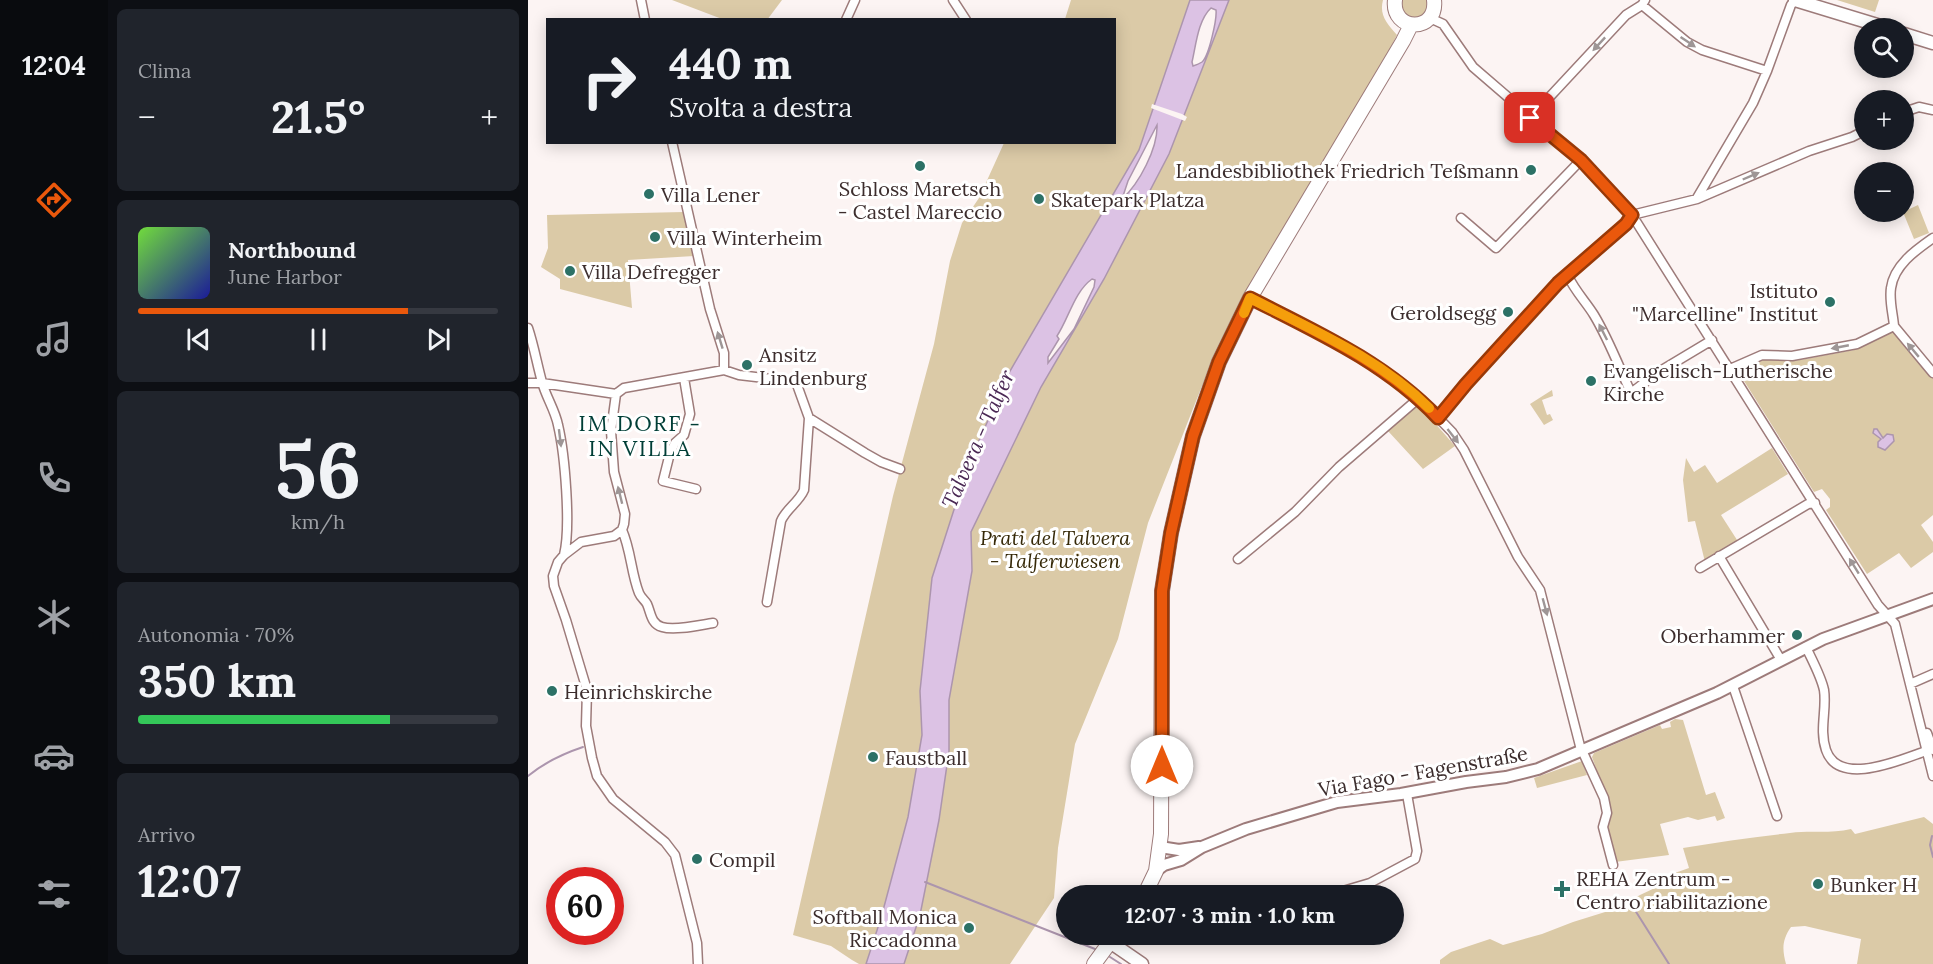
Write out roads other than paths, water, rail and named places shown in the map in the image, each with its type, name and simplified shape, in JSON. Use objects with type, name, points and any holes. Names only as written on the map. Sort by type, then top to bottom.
[{"type":"main road","points":[[1395,0],[1395,11],[1399,18],[1410,25],[1423,23],[1430,18],[1435,6],[1434,0]]},
{"type":"main road","points":[[1795,0],[1854,18]]},
{"type":"main road","points":[[1149,885],[1156,871],[1160,847],[1162,591],[1171,533],[1193,436],[1219,362],[1250,298],[1392,60],[1410,25]]},
{"type":"main road","points":[[1914,37],[1933,43]]},
{"type":"main road","points":[[1094,964],[1108,945]]},
{"type":"main road","points":[[1121,945],[1142,964]]},
{"type":"street","points":[[641,0],[645,18]]},
{"type":"street","points":[[847,18],[855,0]]},
{"type":"street","points":[[953,0],[965,18]]},
{"type":"street","points":[[1697,199],[1753,103],[1791,5],[1795,0]]},
{"type":"street","points":[[1530,118],[1626,15],[1644,3],[1694,46],[1767,71]]},
{"type":"street","points":[[1430,18],[1443,24],[1473,67],[1581,160],[1632,215],[1886,615],[1894,620],[1918,720],[1930,751],[1933,776]]},
{"type":"street","points":[[1914,109],[1919,107],[1933,110]]},
{"type":"street","points":[[1438,418],[1558,283],[1626,224],[1632,215],[1697,199],[1809,152],[1854,136]]},
{"type":"street","points":[[672,144],[710,309],[724,353],[724,370]]},
{"type":"street","points":[[1461,218],[1496,248],[1581,160]]},
{"type":"street","points":[[1933,237],[1900,266],[1891,287],[1894,326],[1933,373]]},
{"type":"street","points":[[1568,276],[1573,288],[1593,313],[1631,393],[1712,340]]},
{"type":"street","points":[[1250,298],[1368,360],[1419,398],[1464,450],[1518,557],[1540,590],[1582,750],[1604,798],[1607,813],[1604,827],[1613,865]]},
{"type":"street","points":[[1730,369],[1762,355],[1792,356],[1857,344],[1894,326]]},
{"type":"street","points":[[528,328],[536,352],[542,383],[552,403],[558,426],[568,530],[564,555]]},
{"type":"street","points":[[528,383],[616,394],[624,388],[724,370],[739,375],[796,382],[809,418],[804,490],[781,521],[767,602]]},
{"type":"street","points":[[684,378],[690,414],[684,435],[675,443],[670,453],[663,481],[696,489]]},
{"type":"street","points":[[616,394],[611,431],[614,472],[624,514],[624,524],[622,530],[614,536],[581,542],[564,555],[558,562],[553,576],[554,586],[587,690],[586,726],[597,776],[613,800],[665,842],[675,855],[697,943],[698,964]]},
{"type":"street","points":[[1238,559],[1281,524],[1339,467],[1419,398]]},
{"type":"street","points":[[809,418],[881,462],[900,469]]},
{"type":"street","points":[[1700,568],[1808,504],[1815,503]]},
{"type":"street","points":[[568,530],[573,538],[581,542]]},
{"type":"street","points":[[622,530],[628,544],[640,596],[647,603],[656,623],[663,627],[713,623]]},
{"type":"street","points":[[1719,556],[1781,660]]},
{"type":"street","name":"Via Fago - Fagenstraße","points":[[1156,871],[1164,865],[1181,860],[1202,847],[1246,829],[1337,802],[1407,794],[1466,782],[1506,777],[1538,769],[1733,686],[1806,647],[1933,599]]},
{"type":"street","points":[[1806,647],[1824,689],[1823,732],[1826,751],[1837,764],[1864,770],[1930,751]]},
{"type":"street","points":[[1910,684],[1933,674]]},
{"type":"street","points":[[1733,686],[1777,816]]},
{"type":"street","points":[[1363,885],[1415,859],[1417,851],[1407,794]]},
{"type":"street","name":"Via Fago - Fagenstraße","points":[[1160,847],[1179,850],[1202,847]]},
{"type":"waterway","points":[[528,776],[554,759],[583,747]]},
{"type":"waterway","points":[[1932,836],[1930,845],[1933,857]]},
{"type":"waterway","points":[[925,882],[1095,949]]},
{"type":"waterway","points":[[1633,907],[1669,964]]},
{"type":"waterway","points":[[1110,957],[1121,964]]},
{"type":"place","name":"Schloss Maretsch - Castel Mareccio","points":[[920,166]]},
{"type":"place","name":"Landesbibliothek Friedrich Teßmann","points":[[1531,170]]},
{"type":"place","name":"Villa Lener","points":[[649,194]]},
{"type":"place","name":"Skatepark Platza","points":[[1039,199]]},
{"type":"place","name":"Villa Winterheim","points":[[655,237]]},
{"type":"place","name":"Villa Defregger","points":[[570,271]]},
{"type":"place","name":"Istituto \"Marcelline\" Institut","points":[[1830,302]]},
{"type":"place","name":"Geroldsegg","points":[[1508,312]]},
{"type":"place","name":"Ansitz Lindenburg","points":[[747,365]]},
{"type":"place","name":"Evangelisch-Lutherische Kirche","points":[[1591,381]]},
{"type":"place","name":"Oberhammer","points":[[1797,635]]},
{"type":"place","name":"Heinrichskirche","points":[[552,691]]},
{"type":"place","name":"Faustball","points":[[873,757]]},
{"type":"place","name":"Compil","points":[[697,859]]},
{"type":"place","name":"Bunker H","points":[[1818,884]]},
{"type":"place","name":"REHA Zentrum - Centro riabilitazione","points":[[1562,889]]},
{"type":"place","name":"Softball Monica Riccadonna","points":[[969,928]]},
{"type":"district","name":"IM DORF - IN VILLA","points":[[640,436]]},
{"type":"water label","name":"Talvera - Talfer","points":[[978,439]]},
{"type":"park label","name":"Prati del Talvera - Talferwiesen","points":[[1055,548]]}]
